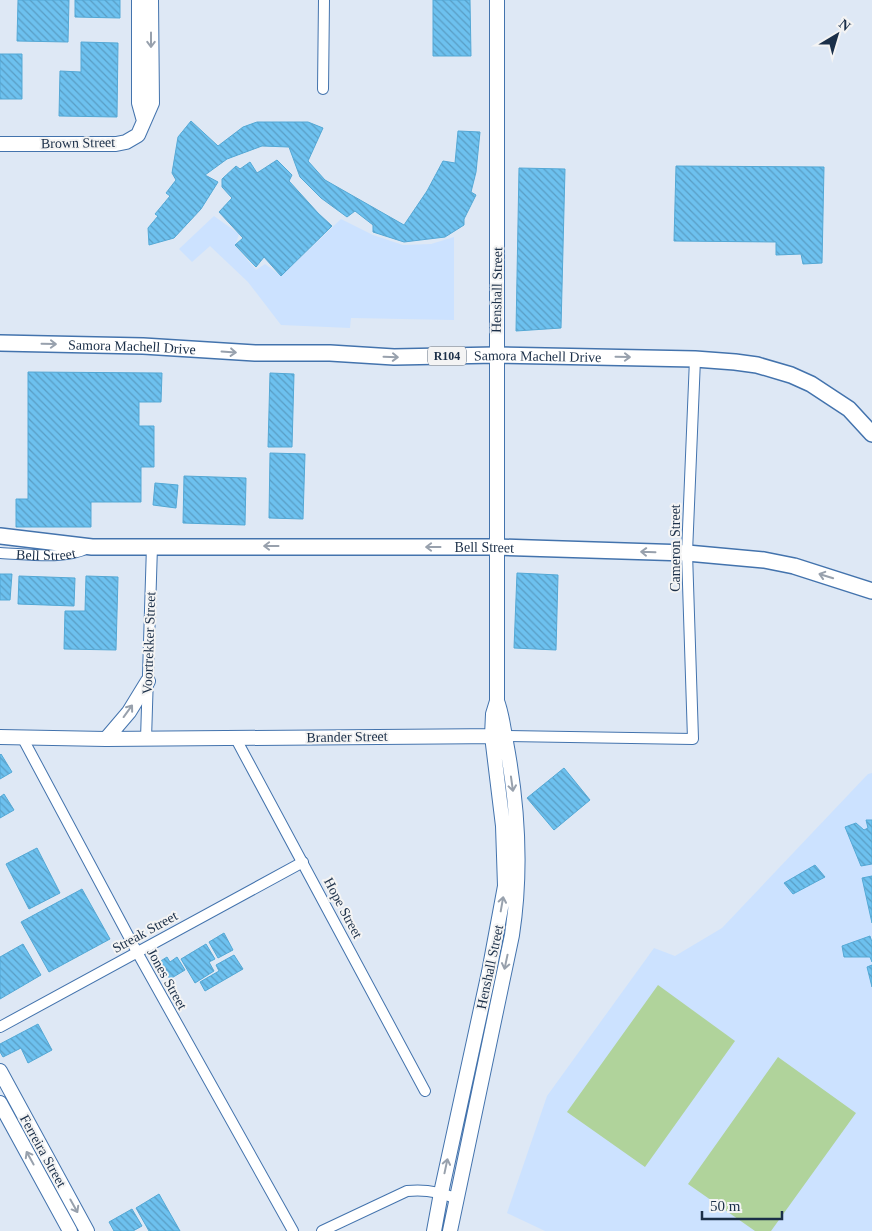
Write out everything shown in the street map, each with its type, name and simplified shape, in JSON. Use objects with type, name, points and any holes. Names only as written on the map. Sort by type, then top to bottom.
[{"type":"main road","name":"Samora Machell Drive","points":[[0,343],[143,346],[255,353],[330,353],[394,357],[496,355],[695,358],[757,364],[811,384],[849,409],[872,434]]},
{"type":"main road","name":"Bell Street","points":[[0,536],[92,547],[496,547],[686,553],[764,560],[794,566],[872,591]]},
{"type":"street","points":[[138,0],[139,95],[144,121]]},
{"type":"street","points":[[144,121],[152,103],[151,0]]},
{"type":"street","points":[[323,89],[324,0]]},
{"type":"street","name":"Henshall Street","points":[[450,1231],[449,1196],[506,886],[498,736],[493,714],[497,701],[497,0]]},
{"type":"street","name":"Brown Street","points":[[0,144],[116,144],[134,139],[141,131],[144,121]]},
{"type":"street","name":"Cameron Street","points":[[694,739],[686,553],[695,358]]},
{"type":"street","name":"Voortrekker Street","points":[[146,739],[152,546]]},
{"type":"street","name":"Bell Street","points":[[0,553],[66,555],[92,547]]},
{"type":"street","points":[[106,739],[128,712],[148,681]]},
{"type":"street","name":"Brander Street","points":[[0,736],[106,739],[498,736],[694,739]]},
{"type":"street","name":"Jones Street","points":[[22,738],[137,952],[293,1231]]},
{"type":"street","name":"Hope Street","points":[[236,739],[425,1091]]},
{"type":"street","name":"Streak Street","points":[[0,1027],[303,862]]},
{"type":"street","name":"Ferreira Street","points":[[0,1071],[87,1231]]},
{"type":"street","name":"Ferreira Street","points":[[0,1103],[70,1231]]},
{"type":"street","points":[[322,1231],[407,1191],[418,1190],[449,1196]]},
{"type":"street","name":"Henshall Street","points":[[434,1231],[449,1196]]},
{"type":"shaded area","points":[[214,216],[239,234],[235,246],[256,270],[265,264],[281,276],[341,219],[373,235],[403,245],[431,244],[454,237],[454,320],[351,318],[350,328],[281,325],[248,282],[210,246],[192,262],[179,249]]},
{"type":"shaded area","points":[[872,773],[872,1231],[545,1231],[507,1213],[547,1096],[654,948],[675,956],[722,928],[868,774]]},
{"type":"green space","points":[[658,985],[735,1041],[645,1167],[567,1112]]},
{"type":"green space","points":[[778,1057],[856,1113],[771,1231],[755,1231],[688,1184]]},
{"type":"building","points":[[18,0],[69,0],[68,42],[17,41]]},
{"type":"building","points":[[75,0],[120,0],[120,18],[75,17]]},
{"type":"building","points":[[433,0],[470,0],[471,56],[433,56]]},
{"type":"building","points":[[81,42],[118,43],[117,117],[59,116],[60,71],[81,72]]},
{"type":"building","points":[[0,54],[22,54],[22,99],[0,99]]},
{"type":"building","points":[[191,121],[218,146],[243,127],[257,122],[308,122],[323,128],[308,161],[325,180],[404,225],[427,191],[443,161],[455,163],[458,131],[480,132],[476,172],[471,192],[476,195],[464,219],[464,225],[445,237],[404,242],[373,232],[373,225],[355,211],[347,217],[321,198],[300,177],[289,147],[262,146],[227,159],[205,175],[218,182],[201,209],[174,238],[149,245],[148,228],[158,216],[155,214],[170,196],[166,193],[176,180],[172,173],[178,137]]},
{"type":"building","points":[[277,160],[292,175],[289,181],[332,226],[281,276],[264,257],[256,267],[235,245],[243,238],[219,212],[232,198],[222,187],[222,179],[236,166],[240,169],[250,162],[257,173]]},
{"type":"building","points":[[676,166],[824,167],[822,263],[803,264],[801,254],[776,255],[776,242],[674,241]]},
{"type":"building","points":[[519,168],[565,169],[561,328],[516,331]]},
{"type":"building","points":[[28,372],[162,373],[161,402],[139,402],[139,426],[154,426],[154,467],[141,467],[141,502],[91,502],[91,527],[16,527],[16,499],[28,499]]},
{"type":"building","points":[[270,373],[294,374],[292,447],[268,447]]},
{"type":"building","points":[[270,453],[305,454],[303,519],[269,518]]},
{"type":"building","points":[[184,476],[246,478],[245,525],[183,523]]},
{"type":"building","points":[[155,483],[178,485],[176,508],[153,505]]},
{"type":"building","points":[[517,573],[558,575],[556,650],[514,648]]},
{"type":"building","points":[[0,574],[12,574],[10,600],[0,600]]},
{"type":"building","points":[[19,576],[75,578],[74,606],[18,604]]},
{"type":"building","points":[[86,576],[118,577],[116,650],[64,649],[65,611],[85,611]]},
{"type":"building","points":[[0,755],[12,772],[0,779]]},
{"type":"building","points":[[564,768],[590,800],[554,830],[527,798]]},
{"type":"building","points":[[4,794],[14,810],[0,818],[0,797]]},
{"type":"building","points":[[866,820],[872,820],[872,864],[861,866],[845,827],[856,823],[864,830],[868,828]]},
{"type":"building","points":[[37,848],[60,893],[29,909],[6,864]]},
{"type":"building","points":[[815,865],[825,877],[793,894],[784,883]]},
{"type":"building","points":[[872,876],[872,923],[862,878]]},
{"type":"building","points":[[82,889],[110,939],[49,972],[21,922]]},
{"type":"building","points":[[224,933],[233,950],[218,958],[209,942]]},
{"type":"building","points":[[870,936],[872,942],[872,962],[870,957],[844,957],[842,946]]},
{"type":"building","points":[[23,944],[41,975],[0,999],[0,957]]},
{"type":"building","points":[[206,944],[215,959],[209,962],[214,971],[195,983],[181,959]]},
{"type":"building","points":[[234,955],[243,969],[205,991],[200,982],[219,971],[216,965]]},
{"type":"building","points":[[167,957],[170,962],[177,957],[185,970],[170,979],[159,962]]},
{"type":"building","points":[[872,965],[872,987],[867,967]]},
{"type":"building","points":[[38,1024],[52,1050],[28,1063],[21,1048],[3,1057],[0,1052],[0,1044]]},
{"type":"building","points":[[159,1194],[180,1231],[149,1231],[136,1208]]},
{"type":"building","points":[[132,1209],[142,1226],[133,1231],[114,1231],[109,1222]]}]
